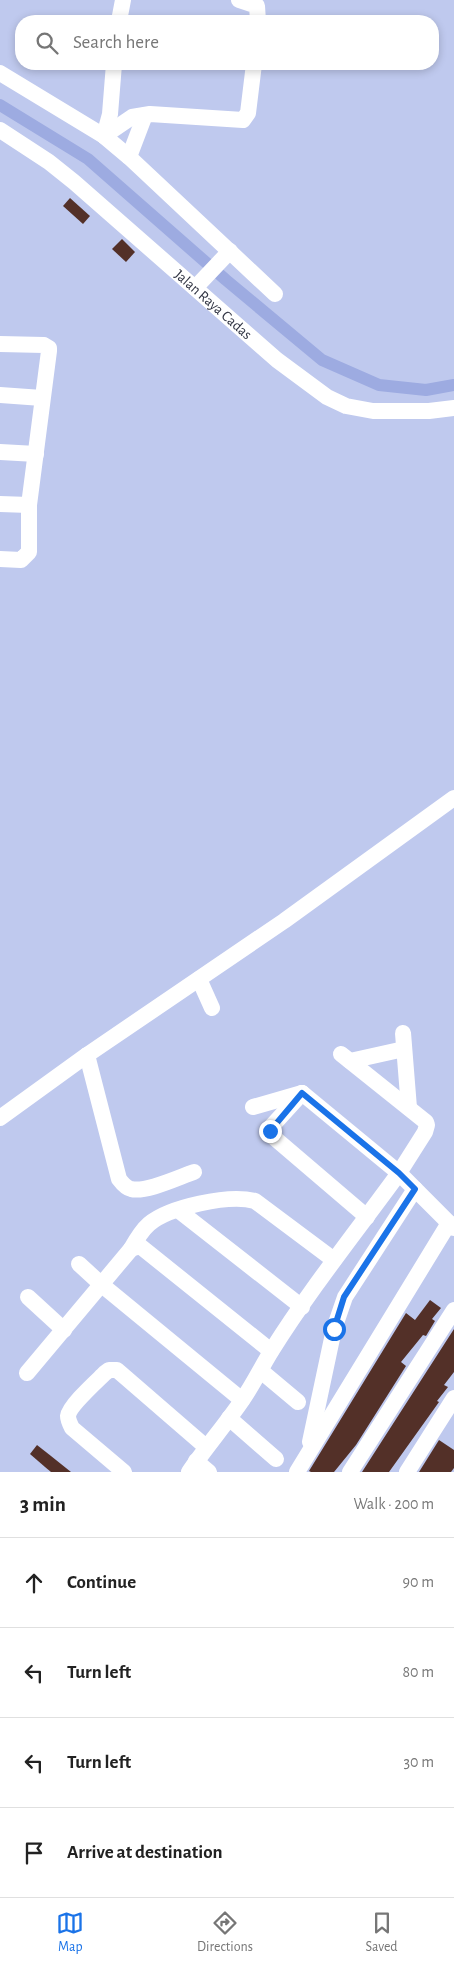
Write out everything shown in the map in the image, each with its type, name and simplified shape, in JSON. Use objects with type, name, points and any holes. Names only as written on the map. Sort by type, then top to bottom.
[{"type":"street","points":[[120,15],[123,0]]},
{"type":"street","points":[[239,0],[257,6],[258,15]]},
{"type":"street","points":[[104,136],[110,114],[114,70]]},
{"type":"street","points":[[104,136],[132,117],[145,115],[243,120],[248,113],[253,70]]},
{"type":"street","points":[[0,73],[104,136],[130,157],[228,254],[275,294]]},
{"type":"street","points":[[130,157],[145,115]]},
{"type":"street","name":"Jalan Raya Cadas","points":[[0,130],[49,162],[200,284],[277,360],[336,403],[374,410],[454,408]]},
{"type":"street","points":[[200,284],[228,254]]},
{"type":"street","points":[[0,344],[44,345],[49,348],[29,505],[29,552],[22,560],[0,558]]},
{"type":"street","points":[[0,395],[42,398]]},
{"type":"street","points":[[0,452],[36,454]]},
{"type":"street","points":[[0,504],[29,505]]},
{"type":"street","points":[[0,1118],[87,1055],[284,921],[454,798]]},
{"type":"street","points":[[200,978],[212,1008]]},
{"type":"street","points":[[209,1472],[192,1466],[242,1400],[261,1371],[271,1351],[334,1260],[399,1173],[427,1128],[426,1122],[408,1108],[346,1058],[404,1041],[408,1108]]},
{"type":"street","points":[[87,1055],[119,1179],[124,1185],[131,1189],[141,1189],[194,1172]]},
{"type":"street","points":[[253,1107],[302,1093]]},
{"type":"street","points":[[297,1472],[452,1226],[399,1173],[302,1093]]},
{"type":"street","points":[[302,1093],[271,1127],[271,1135],[367,1217]]},
{"type":"street","points":[[309,1451],[334,1329],[344,1297],[415,1189]]},
{"type":"street","points":[[27,1373],[102,1285],[150,1223],[178,1210],[196,1204],[245,1198],[254,1201],[334,1260]]},
{"type":"street","points":[[178,1210],[302,1307]]},
{"type":"street","points":[[131,1249],[140,1246],[143,1248],[271,1351]]},
{"type":"street","points":[[79,1264],[242,1400]]},
{"type":"street","points":[[28,1297],[64,1330]]},
{"type":"street","points":[[350,1472],[454,1310]]},
{"type":"street","points":[[124,1472],[72,1428],[68,1415],[109,1370],[117,1370],[206,1447]]},
{"type":"street","points":[[261,1371],[298,1402]]},
{"type":"street","points":[[407,1472],[454,1398]]},
{"type":"street","points":[[229,1418],[276,1459]]},
{"type":"building","points":[[70,198],[90,216],[83,224],[63,206]]},
{"type":"building","points":[[122,239],[135,252],[126,262],[112,249]]},
{"type":"building","points":[[430,1300],[441,1308],[432,1319],[435,1321],[426,1336],[423,1335],[401,1362],[406,1366],[356,1445],[334,1472],[309,1471],[406,1313],[415,1320]]},
{"type":"building","points":[[454,1329],[454,1372],[444,1385],[448,1387],[437,1401],[439,1402],[389,1472],[362,1472]]},
{"type":"building","points":[[439,1440],[454,1450],[454,1468],[451,1472],[419,1472]]},
{"type":"building","points":[[37,1445],[71,1472],[51,1472],[30,1454]]},
{"type":"waterway","points":[[0,105],[88,159],[226,280],[322,360],[379,385],[426,390],[454,385]]},
{"type":"route","points":[[270,1131],[271,1127],[302,1093],[399,1173],[415,1189],[344,1297],[334,1329]]}]
